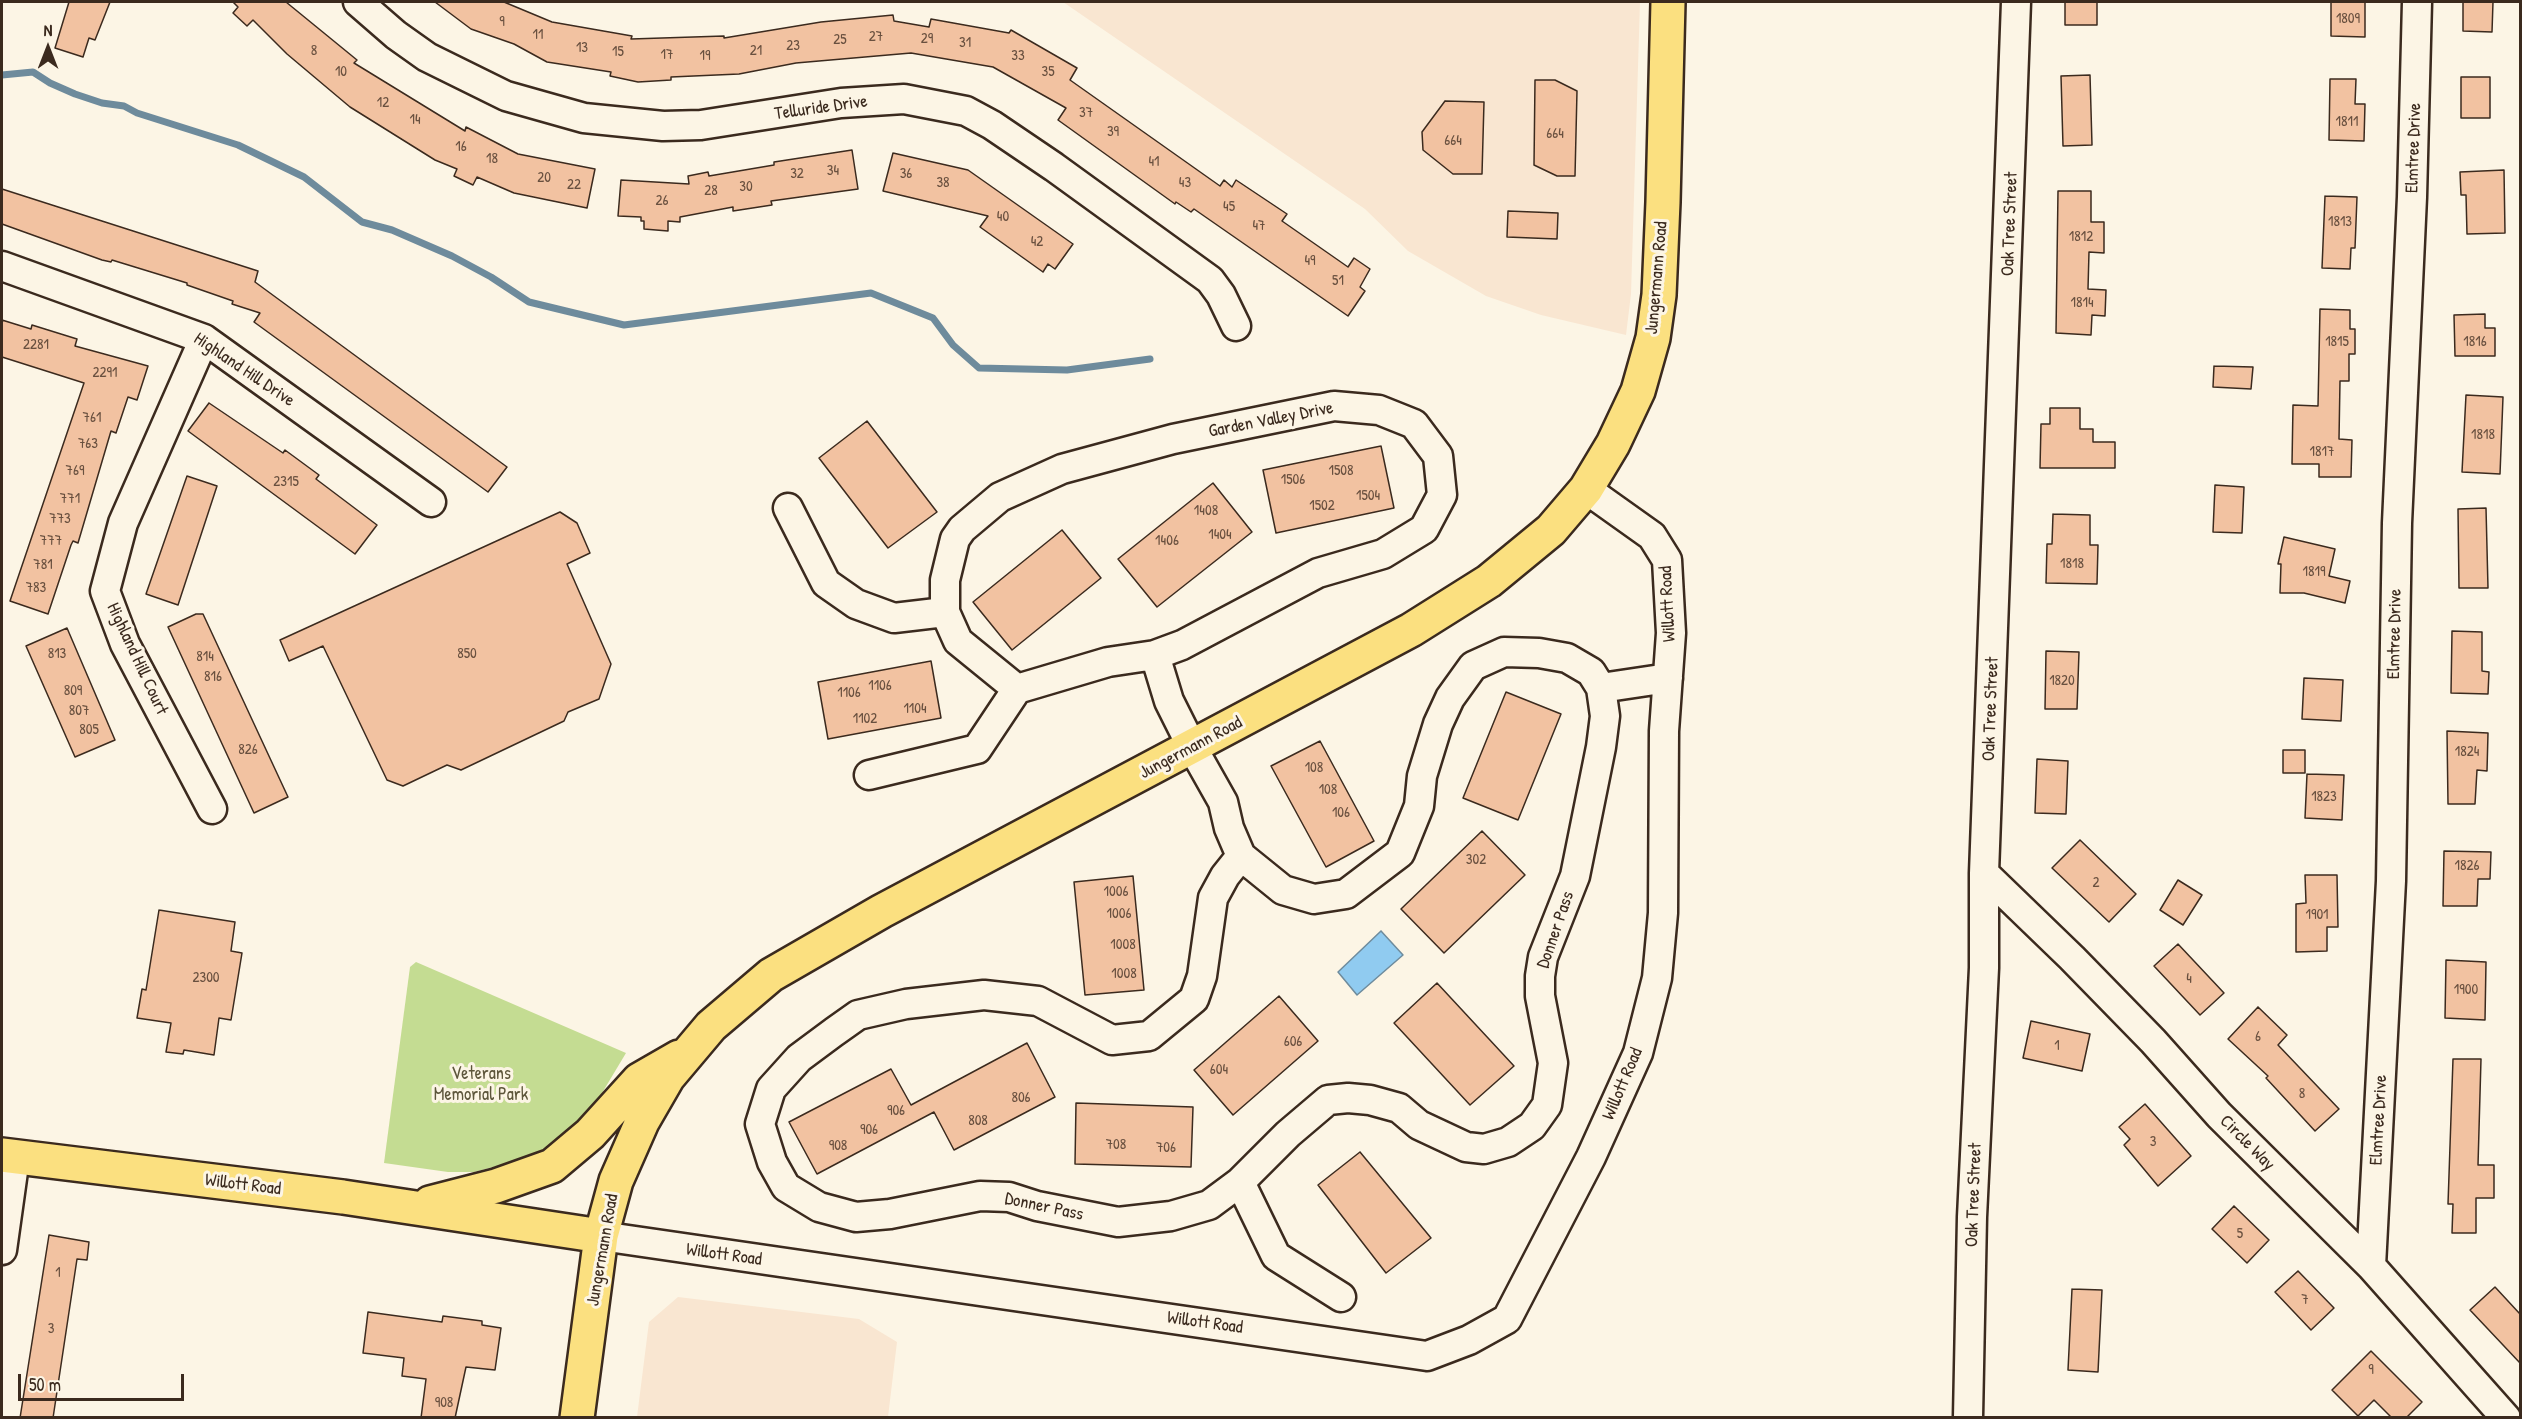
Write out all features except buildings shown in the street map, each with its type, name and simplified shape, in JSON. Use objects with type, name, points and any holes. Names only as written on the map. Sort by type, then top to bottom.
[{"type":"main road","name":"Jungermann Road","points":[[577,1418],[602,1236],[616,1181],[642,1122],[668,1077],[711,1026],[771,975],[882,911],[1411,630],[1489,581],[1551,530],[1586,489],[1613,444],[1638,391],[1653,338],[1659,295],[1668,2]]},
{"type":"main road","points":[[414,1207],[495,1186],[552,1166],[590,1134],[639,1080],[691,1050]]},
{"type":"main road","name":"Willott Road","points":[[8,1156],[414,1207],[602,1236]]},
{"type":"street","name":"Telluride Drive","points":[[358,2],[396,35],[427,57],[507,96],[537,107],[584,118],[652,125],[701,125],[841,103],[904,99],[966,111],[992,125],[1054,167],[1210,280],[1221,295],[1236,326]]},
{"type":"street","name":"Oak Tree Street","points":[[1968,1417],[1972,1217],[1984,968],[1984,873],[2016,2]]},
{"type":"street","name":"Elmtree Drive","points":[[2371,1266],[2391,881],[2397,523],[2412,197],[2417,2]]},
{"type":"street","name":"Highland Hill Drive","points":[[2,267],[204,339],[431,502]]},
{"type":"street","name":"Highland Hill Court","points":[[204,339],[123,523],[105,591],[125,644],[212,808]]},
{"type":"street","name":"Garden Valley Drive","points":[[1334,406],[1379,410],[1414,424],[1438,456],[1442,495],[1424,529],[1383,554],[1318,573],[1182,645],[1155,655],[1108,662],[1017,689],[958,641],[945,612],[945,580],[956,539],[962,529],[1000,497],[1062,469],[1173,439],[1334,406]]},
{"type":"street","name":"Willott Road","points":[[602,1236],[1427,1356],[1469,1340],[1507,1319],[1591,1157],[1638,1053],[1657,978],[1663,913],[1664,731],[1671,633],[1667,560],[1652,536],[1586,489]]},
{"type":"street","points":[[788,508],[826,583],[856,604],[894,618],[945,612]]},
{"type":"street","points":[[1155,655],[1169,701],[1223,801],[1229,828],[1241,856],[1283,890],[1314,899],[1346,894],[1400,853],[1419,806],[1422,776],[1438,724],[1450,698],[1473,666],[1503,652],[1539,652],[1567,658],[1591,672],[1601,688],[1668,678]]},
{"type":"street","name":"Donner Pass","points":[[1241,856],[1225,876],[1213,898],[1202,976],[1194,999],[1149,1036],[1112,1040],[1038,1001],[984,995],[906,1004],[858,1015],[799,1058],[771,1089],[760,1124],[772,1162],[786,1187],[819,1207],[856,1217],[890,1214],[980,1196],[1009,1197],[1038,1206],[1118,1222],[1171,1216],[1209,1205],[1240,1182],[1288,1134],[1328,1100],[1348,1098],[1370,1100],[1399,1108],[1419,1125],[1466,1147],[1484,1149],[1508,1142],[1532,1126],[1547,1106],[1553,1063],[1540,996],[1543,957],[1575,876],[1585,839],[1605,716],[1601,688]]},
{"type":"street","points":[[868,775],[977,749],[1017,689]]},
{"type":"street","name":"Circle Way","points":[[1984,873],[2072,958],[2153,1041],[2219,1115],[2371,1266],[2506,1418]]},
{"type":"street","points":[[2,1250],[8,1156]]},
{"type":"street","points":[[1240,1182],[1276,1256],[1341,1297]]},
{"type":"shaded area","points":[[1063,2],[1640,2],[1631,294],[1626,335],[1541,315],[1486,296],[1408,251],[1365,209]]},
{"type":"shaded area","points":[[678,1297],[859,1319],[897,1342],[888,1417],[637,1417],[649,1322]]},
{"type":"green space","name":"Veterans Memorial Park","points":[[416,962],[626,1053],[602,1093],[585,1115],[545,1149],[524,1159],[474,1172],[448,1172],[384,1163],[410,967]]},
{"type":"water","points":[[1381,931],[1403,955],[1357,995],[1338,972]]},
{"type":"waterway","points":[[2,75],[33,72],[50,83],[75,94],[102,103],[124,106],[137,113],[238,145],[304,177],[362,222],[392,230],[452,256],[491,277],[529,302],[624,325],[871,293],[933,318],[953,345],[979,368],[1067,370],[1150,359]]}]
